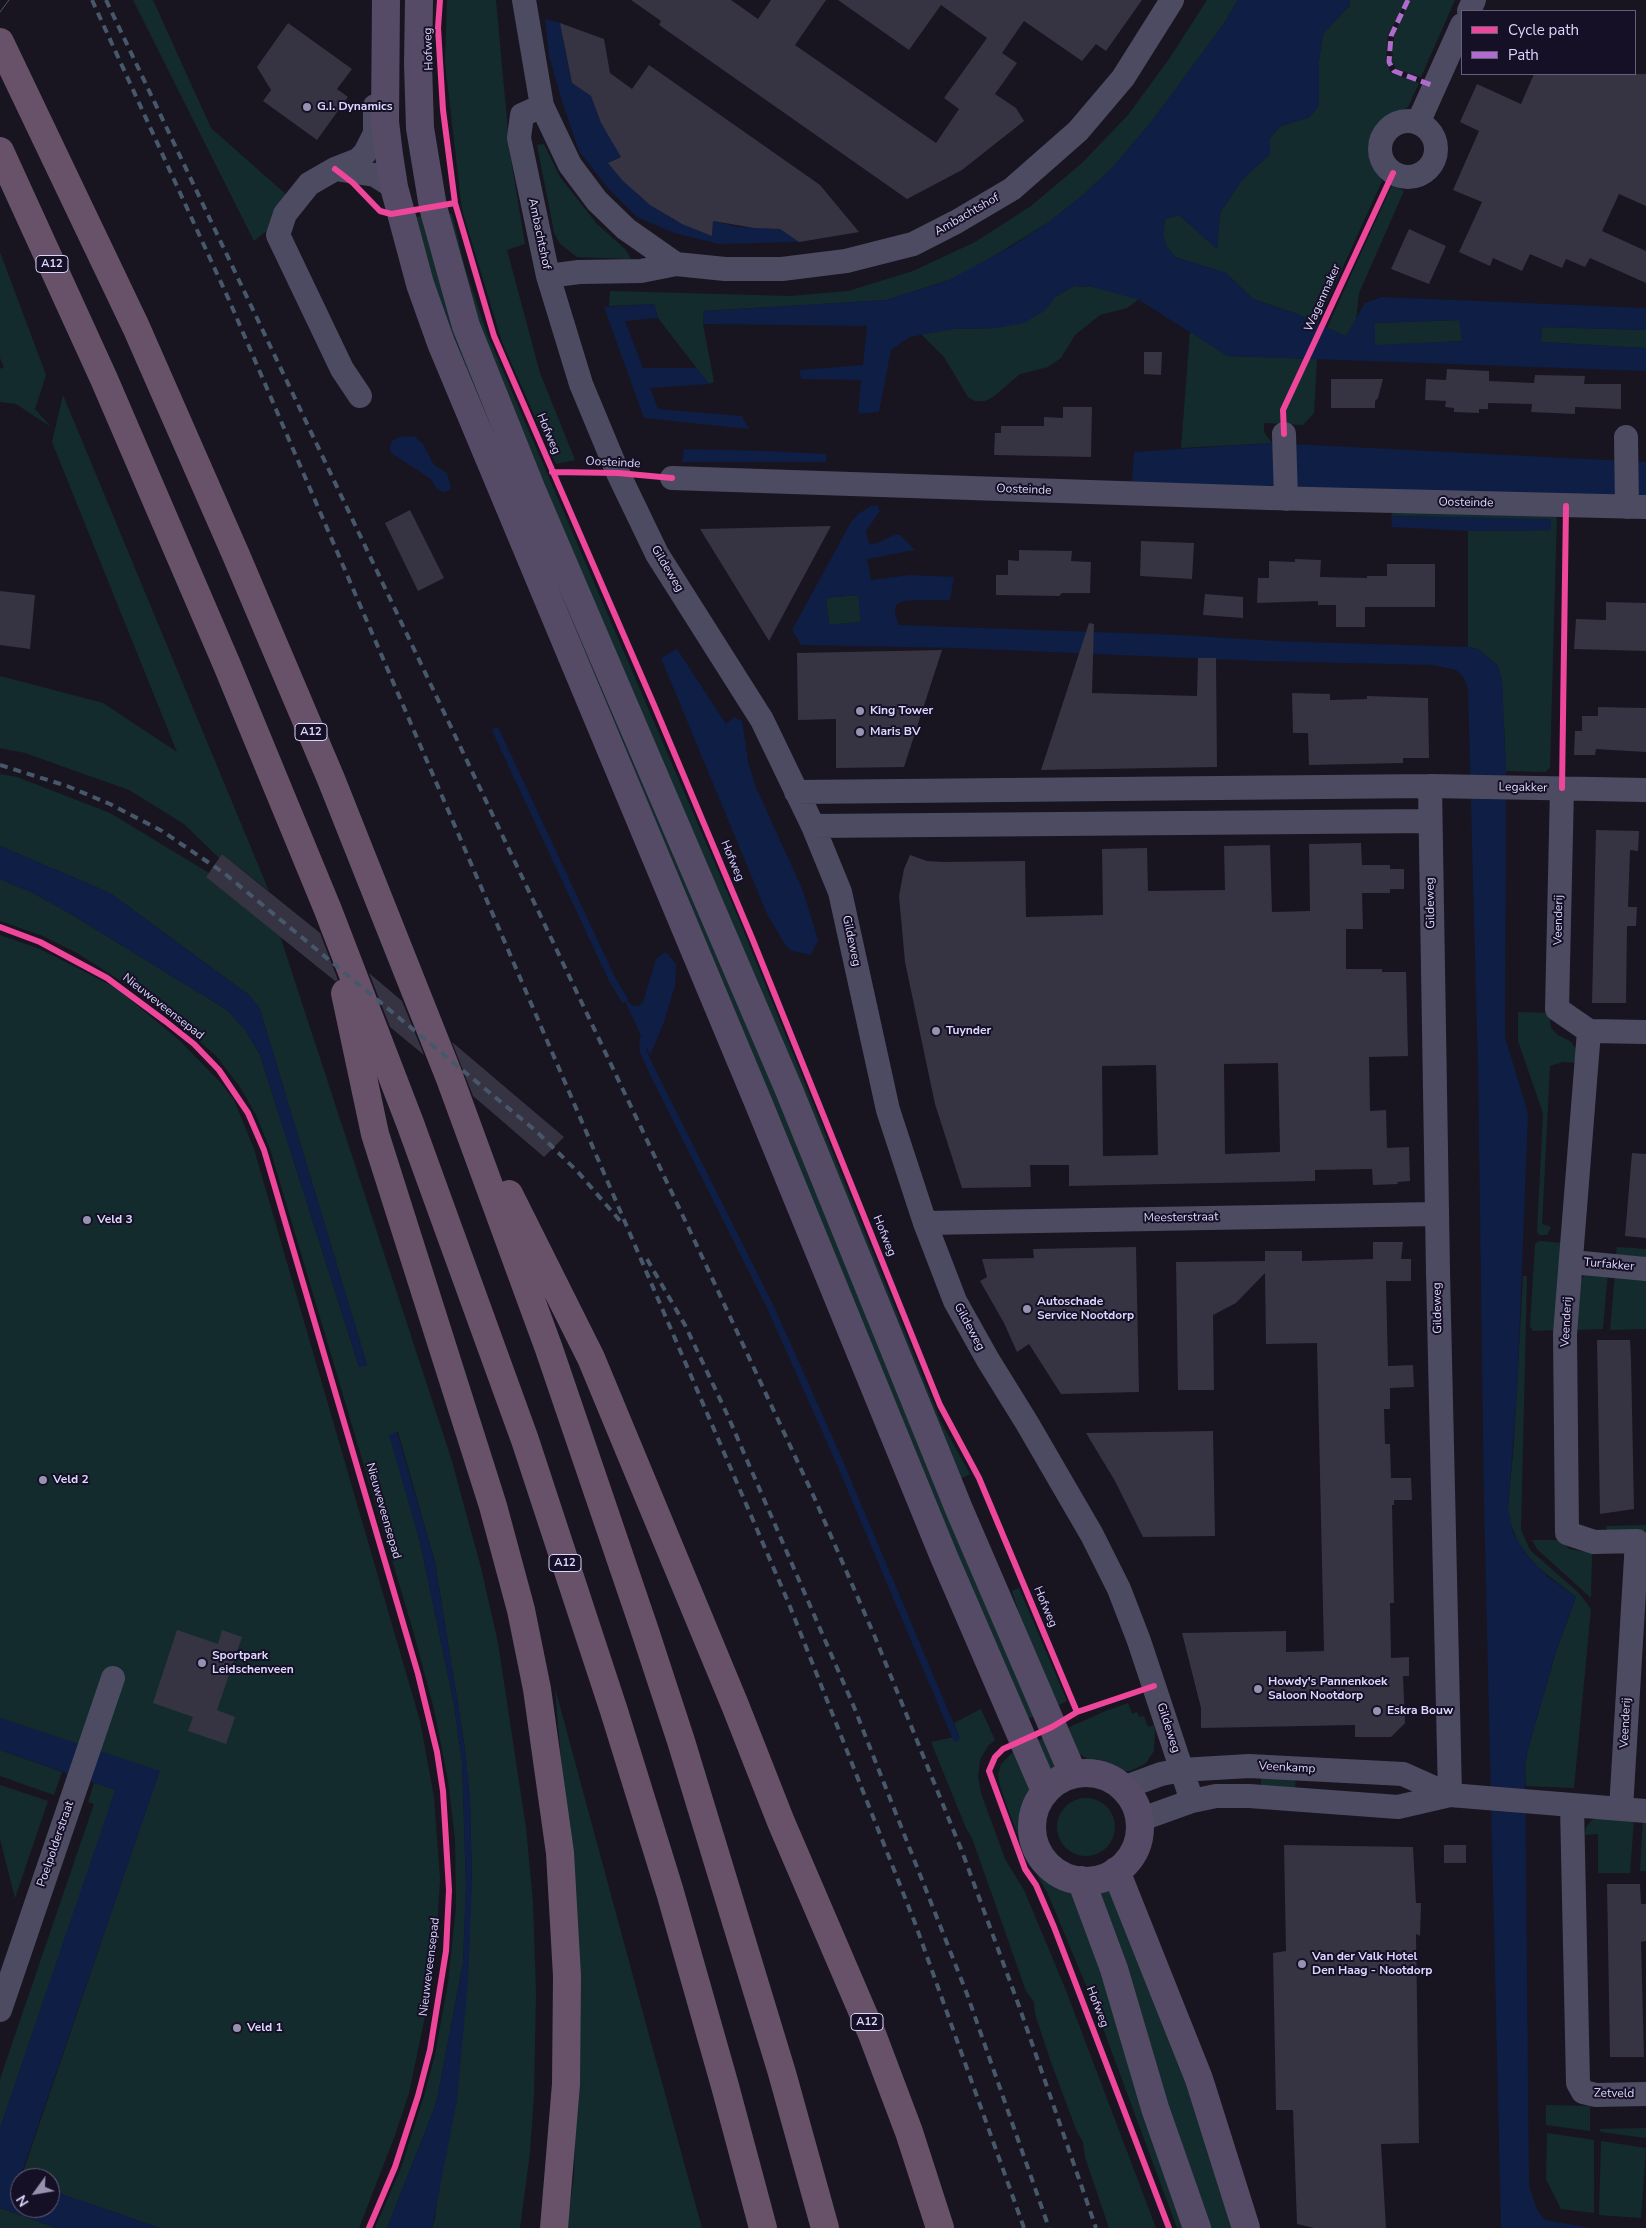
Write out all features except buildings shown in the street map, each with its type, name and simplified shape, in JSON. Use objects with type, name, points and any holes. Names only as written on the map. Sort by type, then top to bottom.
[{"type":"highway","name":"A12","points":[[0,42],[136,327],[236,555],[334,788],[449,1076],[549,1349],[675,1722],[782,2073],[825,2228]]},
{"type":"highway","name":"A12","points":[[0,151],[135,451],[227,665],[328,910],[410,1124],[528,1450],[614,1712],[670,1892],[763,2228]]},
{"type":"highway","name":"A12","points":[[328,910],[375,1134],[493,1506],[530,1648],[551,1780],[563,1900],[567,2016],[566,2084],[554,2228]]},
{"type":"highway","name":"A12","points":[[449,1076],[591,1358],[735,1705],[781,1822],[846,1969],[920,2164],[940,2228]]},
{"type":"highway","name":"A12","points":[[538,2228],[542,2204],[561,2158]]},
{"type":"main road","points":[[386,0],[385,122],[394,187],[420,284],[441,343],[758,1102],[941,1548],[1045,1791]]},
{"type":"main road","name":"Hofweg","points":[[419,0],[420,128],[433,207],[466,326],[531,488],[789,1090],[959,1509],[1073,1774]]},
{"type":"main road","points":[[1087,1773],[1100,1775],[1112,1780],[1123,1788],[1134,1803],[1139,1820],[1139,1835],[1135,1849],[1127,1861],[1116,1871],[1100,1879],[1081,1880],[1067,1877],[1054,1870],[1043,1860],[1036,1847],[1032,1832],[1032,1818],[1037,1804],[1045,1791],[1063,1778],[1073,1774],[1087,1773]]},
{"type":"main road","points":[[1116,1871],[1199,2079],[1242,2217]]},
{"type":"main road","name":"Hofweg","points":[[1081,1880],[1114,1969],[1155,2108],[1197,2227]]},
{"type":"street","name":"Ambachtshof","points":[[524,0],[542,106],[570,165],[597,201],[626,229],[676,264]]},
{"type":"street","name":"Ambachtshof","points":[[542,106],[522,115],[519,138],[548,276],[579,272],[641,270],[676,264],[724,269],[782,269],[846,262],[913,244],[956,222],[1012,188],[1078,131],[1123,78],[1172,0]]},
{"type":"street","points":[[1418,122],[1461,27]]},
{"type":"street","points":[[360,396],[342,369],[278,235],[285,214],[309,184],[335,169],[358,160],[371,143],[375,133],[375,84],[384,72]]},
{"type":"street","points":[[335,169],[375,175],[394,187]]},
{"type":"street","name":"Gildeweg","points":[[548,276],[581,384],[618,473],[657,554],[762,720],[812,826],[840,892],[888,1110],[925,1223],[960,1310],[1092,1535],[1119,1589],[1142,1650],[1192,1801]]},
{"type":"street","points":[[1626,437],[1634,504]]},
{"type":"street","points":[[1284,439],[1286,495]]},
{"type":"street","name":"Oosteinde","points":[[672,478],[1634,504]]},
{"type":"street","points":[[796,792],[1430,786]]},
{"type":"street","name":"Gildeweg","points":[[1430,786],[1437,1214],[1460,1796]]},
{"type":"street","name":"Legakker","points":[[1430,786],[1646,790]]},
{"type":"street","name":"Veenderij","points":[[1562,788],[1557,1009],[1589,1031],[1565,1334],[1567,1533],[1594,1542],[1641,1541],[1621,1809]]},
{"type":"street","points":[[812,826],[1430,821]]},
{"type":"street","points":[[1589,1031],[1646,1032]]},
{"type":"street","name":"Meesterstraat","points":[[925,1223],[1437,1214]]},
{"type":"street","name":"Turfakker","points":[[1572,1262],[1646,1269]]},
{"type":"street","name":"Poelpolderstraat","points":[[0,2010],[113,1678]]},
{"type":"street","name":"Veenkamp","points":[[1123,1788],[1161,1774],[1182,1770],[1249,1766],[1403,1774],[1460,1796]]},
{"type":"street","name":"Veenkamp","points":[[1139,1820],[1192,1801],[1216,1796],[1249,1796],[1398,1806],[1460,1796],[1646,1811]]},
{"type":"street","name":"Zetveld","points":[[1572,1806],[1578,2083],[1583,2092],[1596,2095],[1646,2094]]},
{"type":"green space","points":[[133,0],[153,0],[211,128],[289,197],[274,225],[254,241]]},
{"type":"green space","points":[[447,0],[496,0],[510,153],[525,244],[507,250],[540,373],[575,460],[556,464],[502,342],[462,210],[445,63]]},
{"type":"green space","points":[[1207,0],[1238,0],[1223,25],[1155,117],[1114,166],[1083,195],[1049,222],[979,265],[949,280],[886,300],[704,311],[703,324],[714,382],[709,384],[658,318],[654,304],[609,306],[610,291],[790,296],[848,291],[913,271],[975,242],[1031,206],[1082,163],[1128,115],[1169,59]]},
{"type":"green space","points":[[1350,0],[1407,0],[1388,35],[1386,62],[1391,73],[1419,83],[1408,107],[1382,120],[1370,138],[1369,159],[1382,181],[1317,324],[1297,314],[1253,299],[1226,273],[1175,257],[1167,247],[1163,235],[1165,219],[1179,215],[1217,249],[1220,213],[1242,180],[1270,154],[1270,138],[1281,126],[1310,117],[1323,34],[1350,5]]},
{"type":"green space","points":[[1409,0],[1455,0],[1421,77],[1396,69],[1392,61],[1394,36]]},
{"type":"green space","points":[[544,144],[560,177],[597,224],[625,249],[631,259],[577,257],[559,243],[554,232],[537,145]]},
{"type":"green space","points":[[1392,185],[1404,191],[1359,293],[1356,320],[1346,336],[1327,328]]},
{"type":"green space","points":[[443,213],[452,214],[465,268],[488,336],[740,922],[941,1422],[970,1474],[960,1479],[502,394]]},
{"type":"green space","points":[[427,215],[1036,1715],[1023,1721],[496,463],[411,218]]},
{"type":"green space","points":[[0,252],[46,375],[35,409],[51,427],[16,404],[0,402],[0,369],[4,367],[0,358]]},
{"type":"green space","points":[[1074,286],[1093,287],[1139,299],[1127,308],[1100,315],[1075,335],[1061,358],[1048,367],[1020,374],[993,397],[985,401],[975,401],[968,397],[944,357],[921,334],[953,329],[997,328],[1044,311],[1055,297]]},
{"type":"green space","points":[[1460,320],[1462,341],[1375,346],[1375,323]]},
{"type":"green space","points":[[1542,327],[1646,330],[1646,348],[1541,342]]},
{"type":"green space","points":[[1190,332],[1228,356],[1317,359],[1314,413],[1303,425],[1264,423],[1264,432],[1272,443],[1181,448]]},
{"type":"green space","points":[[63,395],[269,891],[222,854],[219,858],[184,824],[129,790],[25,753],[0,748],[0,676],[103,703],[177,752],[52,442]]},
{"type":"green space","points":[[1395,508],[1557,511],[1550,768],[1545,772],[1506,771],[1502,682],[1498,666],[1478,649],[1468,647],[1468,531],[1551,530],[1551,520],[1391,516]]},
{"type":"green space","points":[[859,595],[861,622],[829,625],[826,598]]},
{"type":"green space","points":[[0,774],[17,777],[110,813],[209,873],[206,877],[280,936],[451,1458],[481,1568],[498,1643],[526,1828],[533,1903],[536,1993],[534,2095],[530,2152],[520,2228],[432,2228],[435,2218],[472,1882],[470,1798],[464,1742],[435,1562],[398,1432],[390,1435],[420,1542],[454,1704],[462,1763],[466,1887],[463,1963],[436,2104],[387,2228],[375,2228],[401,2168],[435,2055],[448,1983],[456,1907],[455,1839],[448,1780],[434,1709],[414,1634],[270,1149],[256,1115],[240,1087],[216,1056],[182,1026],[132,988],[77,953],[43,936],[0,921],[0,879],[33,893],[69,913],[227,1010],[246,1031],[260,1055],[359,1367],[367,1365],[260,1009],[249,995],[110,893],[0,846]]},
{"type":"green space","name":"Sportpark Leidschenveen","points":[[0,935],[40,949],[116,988],[179,1040],[220,1082],[234,1100],[254,1149],[420,1721],[434,1797],[440,1879],[436,1946],[429,1997],[409,2093],[394,2138],[359,2228],[160,2228],[60,2193],[60,2168],[24,2168],[159,1772],[0,1718]]},
{"type":"green space","points":[[1518,1012],[1549,1013],[1551,1028],[1558,1035],[1570,1041],[1578,1051],[1580,1063],[1563,1062],[1550,1066],[1542,1224],[1551,1227],[1547,1235],[1539,1235],[1537,1232],[1543,1113],[1518,1041]]},
{"type":"green space","points":[[1539,1241],[1565,1243],[1559,1330],[1533,1331],[1530,1326],[1535,1244]]},
{"type":"green space","points":[[1617,1247],[1646,1249],[1646,1262],[1615,1260]]},
{"type":"green space","points":[[1608,1272],[1603,1329],[1573,1330],[1580,1281],[1585,1274]]},
{"type":"green space","points":[[1615,1273],[1646,1275],[1646,1329],[1610,1330]]},
{"type":"green space","points":[[1523,1276],[1527,1276],[1521,1530],[1530,1550],[1579,1593],[1591,1609],[1574,1788],[1526,1786],[1525,1766],[1528,1749],[1556,1652],[1576,1597],[1535,1565],[1519,1544],[1509,1519],[1508,1508],[1514,1442]]},
{"type":"green space","points":[[1646,1525],[1646,1534],[1607,1535],[1606,1526]]},
{"type":"green space","points":[[1532,1540],[1562,1540],[1569,1549],[1592,1553],[1591,1598],[1537,1549]]},
{"type":"green space","points":[[1019,1588],[1067,1701],[1052,1708],[1039,1676],[1012,1591]]},
{"type":"green space","points":[[555,1688],[702,2228],[567,2228],[574,2175],[579,1972]]},
{"type":"green space","points":[[1128,1703],[1132,1714],[1137,1712],[1139,1717],[1144,1716],[1148,1727],[1154,1725],[1154,1751],[1145,1764],[1130,1771],[1115,1771],[1090,1761],[1074,1750],[1063,1730]]},
{"type":"green space","points":[[981,1709],[995,1740],[988,1746],[980,1760],[978,1777],[981,1793],[1005,1859],[1024,1890],[1065,1988],[1156,2228],[1109,2228],[1085,2157],[1083,2142],[1077,2132],[1035,2014],[1034,2002],[1026,1991],[972,1838],[966,1828],[931,1742],[959,1736],[954,1723]]},
{"type":"green space","points":[[1046,1737],[1056,1768],[1046,1774],[1033,1743]]},
{"type":"green space","points":[[0,1750],[62,1772],[54,1795],[0,1776]]},
{"type":"green space","points":[[1014,1751],[1031,1786],[1022,1821],[1025,1846],[1029,1856],[1042,1873],[1076,1896],[1191,2228],[1177,2228],[1097,2012],[1048,1894],[1028,1859],[1015,1828],[998,1775],[1001,1764]]},
{"type":"green space","points":[[1261,1772],[1296,1774],[1295,1790],[1261,1789]]},
{"type":"green space","points":[[94,1783],[116,1790],[0,2128],[0,2079],[94,1804],[88,1802]]},
{"type":"green space","points":[[0,1785],[48,1801],[15,1898],[0,1839]]},
{"type":"green space","points":[[1086,1798],[1097,1800],[1110,1811],[1115,1827],[1113,1838],[1102,1851],[1086,1856],[1075,1854],[1062,1843],[1057,1827],[1059,1816],[1070,1803]]},
{"type":"green space","points":[[1599,1817],[1634,1819],[1630,1873],[1598,1873],[1598,1834],[1585,1835],[1586,1827],[1592,1820]]},
{"type":"green space","points":[[1643,1819],[1646,1819],[1646,1871],[1640,1871]]},
{"type":"green space","points":[[1109,1887],[1143,1951],[1235,2228],[1205,2228],[1094,1892]]},
{"type":"green space","points":[[1546,2105],[1590,2106],[1590,2131],[1546,2125]]},
{"type":"green space","points":[[1646,2128],[1646,2138],[1601,2132],[1599,2129]]},
{"type":"green space","points":[[1547,2133],[1594,2140],[1594,2213],[1561,2209],[1546,2179]]},
{"type":"green space","points":[[1601,2141],[1646,2148],[1641,2218],[1599,2215]]},
{"type":"green space","points":[[0,2208],[10,2212],[10,2218],[28,2218],[57,2228],[0,2228]]},
{"type":"water","points":[[1238,0],[1350,0],[1350,5],[1323,34],[1319,60],[1319,107],[1310,117],[1281,126],[1270,138],[1270,154],[1242,180],[1220,213],[1217,249],[1179,215],[1165,219],[1163,235],[1167,247],[1175,257],[1226,273],[1253,299],[1297,314],[1346,336],[1365,303],[1382,297],[1646,308],[1646,330],[1542,327],[1541,342],[1646,348],[1646,371],[1228,356],[1139,300],[1093,287],[1074,286],[1055,297],[1044,311],[1024,323],[997,328],[953,329],[910,337],[891,350],[879,412],[858,414],[861,380],[802,379],[799,370],[863,365],[867,326],[703,324],[704,311],[886,300],[949,280],[1012,246],[1049,222],[1083,195],[1114,166],[1155,117],[1223,25]],"holes":[[[1459,320],[1462,341],[1375,345],[1375,323]]]},
{"type":"water","points":[[545,19],[561,23],[572,83],[591,96],[601,123],[621,156],[609,163],[640,197],[674,220],[712,235],[713,221],[739,227],[780,229],[799,242],[719,244],[674,233],[637,217],[607,187],[579,151],[549,56]]},
{"type":"water","points":[[654,304],[658,318],[625,321],[643,368],[697,368],[709,384],[650,388],[658,409],[742,416],[749,429],[644,418],[604,307]]},
{"type":"water","points":[[402,436],[415,437],[423,444],[434,465],[447,473],[451,487],[450,490],[444,492],[437,489],[431,479],[391,453],[392,441]]},
{"type":"water","points":[[1272,443],[1646,462],[1646,497],[1132,485],[1134,452]]},
{"type":"water","points":[[684,449],[827,454],[826,462],[682,462]]},
{"type":"water","points":[[871,506],[878,506],[880,511],[866,531],[871,545],[894,535],[900,535],[915,550],[867,559],[871,580],[910,575],[954,577],[950,600],[903,601],[897,604],[895,614],[899,625],[1468,647],[1478,649],[1498,666],[1502,681],[1506,771],[1505,1037],[1528,1113],[1517,1393],[1508,1508],[1513,1532],[1526,1554],[1547,1576],[1576,1597],[1556,1652],[1528,1749],[1525,1766],[1529,2186],[1537,2210],[1545,2220],[1591,2228],[1501,2228],[1484,1503],[1478,1070],[1468,689],[1464,678],[1456,670],[1433,665],[1260,661],[957,648],[801,645],[792,630],[851,522],[858,514]],"holes":[[[858,595],[861,622],[829,625],[826,598]]]},
{"type":"water","points":[[1391,516],[1551,519],[1551,530],[1468,531],[1392,527]]},
{"type":"water","points":[[677,649],[726,724],[734,717],[742,721],[748,761],[755,785],[803,891],[818,940],[811,955],[792,951],[786,946],[768,916],[661,658]]},
{"type":"water","points":[[0,846],[110,893],[249,995],[260,1009],[367,1365],[359,1367],[260,1055],[246,1031],[227,1010],[69,913],[33,893],[0,879]]},
{"type":"water","points":[[667,953],[676,964],[675,986],[663,1025],[650,1055],[624,999],[634,1006],[639,1006],[643,1002],[656,959]]},
{"type":"water","points":[[397,1432],[435,1562],[464,1742],[470,1798],[472,1882],[468,1981],[457,2100],[432,2228],[387,2228],[436,2104],[463,1963],[466,1887],[462,1763],[454,1704],[420,1542],[389,1435]]},
{"type":"water","points":[[0,1718],[160,1771],[23,2168],[10,2168],[10,2212],[0,2208],[0,2128],[115,1790],[0,1750]]},
{"type":"water","points":[[60,2193],[160,2228],[57,2228],[28,2218],[60,2218]]},
{"type":"waterway","points":[[496,731],[612,979],[624,999]]},
{"type":"waterway","points":[[643,1039],[643,1051],[657,1081],[769,1304],[837,1456],[956,1738]]},
{"type":"tram line","points":[[0,12],[9,0]]},
{"type":"railway","points":[[92,0],[229,300],[789,1604],[915,1923],[1024,2228]]},
{"type":"railway","points":[[106,0],[691,1233],[814,1497],[875,1637],[963,1854],[1019,2006],[1096,2228]]},
{"type":"railway","points":[[0,765],[67,786],[110,804],[162,831],[224,873],[536,1131],[578,1172],[621,1222]]},
{"type":"railway","points":[[647,1259],[685,1325],[727,1414],[854,1707],[967,1994],[1049,2228]]},
{"type":"marked path","points":[[1408,0],[1391,36],[1389,62],[1394,71],[1434,86]]},
{"type":"cycle path","points":[[440,0],[438,28],[443,110],[455,203],[494,336],[654,705],[752,938],[940,1405],[979,1478],[1077,1712]]},
{"type":"cycle path","points":[[335,169],[353,183],[380,211],[391,214],[455,203]]},
{"type":"cycle path","name":"Wagenmaker","points":[[1284,434],[1283,410],[1393,173]]},
{"type":"cycle path","points":[[552,472],[618,473],[672,478]]},
{"type":"cycle path","points":[[1562,788],[1566,506]]},
{"type":"cycle path","name":"Nieuweveensepad","points":[[0,927],[40,942],[107,978],[165,1021],[194,1044],[219,1070],[248,1113],[264,1150],[418,1674],[437,1752],[443,1791],[449,1890],[446,1951],[430,2050],[418,2096],[395,2167],[369,2228]]},
{"type":"cycle path","points":[[1154,1686],[1077,1712],[1052,1727],[1003,1749],[995,1757],[989,1771],[1025,1869],[1036,1885],[1054,1927],[1169,2228]]},
{"type":"place","name":"G.I. Dynamics","points":[[307,107]]},
{"type":"place","name":"King Tower","points":[[860,711]]},
{"type":"place","name":"Maris BV","points":[[860,732]]},
{"type":"place","name":"Tuynder","points":[[936,1031]]},
{"type":"place","name":"Veld 3","points":[[87,1220]]},
{"type":"place","name":"Autoschade Service Nootdorp","points":[[1027,1309]]},
{"type":"place","name":"Veld 2","points":[[43,1480]]},
{"type":"place","name":"Sportpark Leidschenveen","points":[[202,1663]]},
{"type":"place","name":"Howdy's Pannenkoek Saloon Nootdorp","points":[[1258,1689]]},
{"type":"place","name":"Eskra Bouw","points":[[1377,1711]]},
{"type":"place","name":"Van der Valk Hotel Den Haag - Nootdorp","points":[[1302,1964]]},
{"type":"place","name":"Veld 1","points":[[237,2028]]}]
